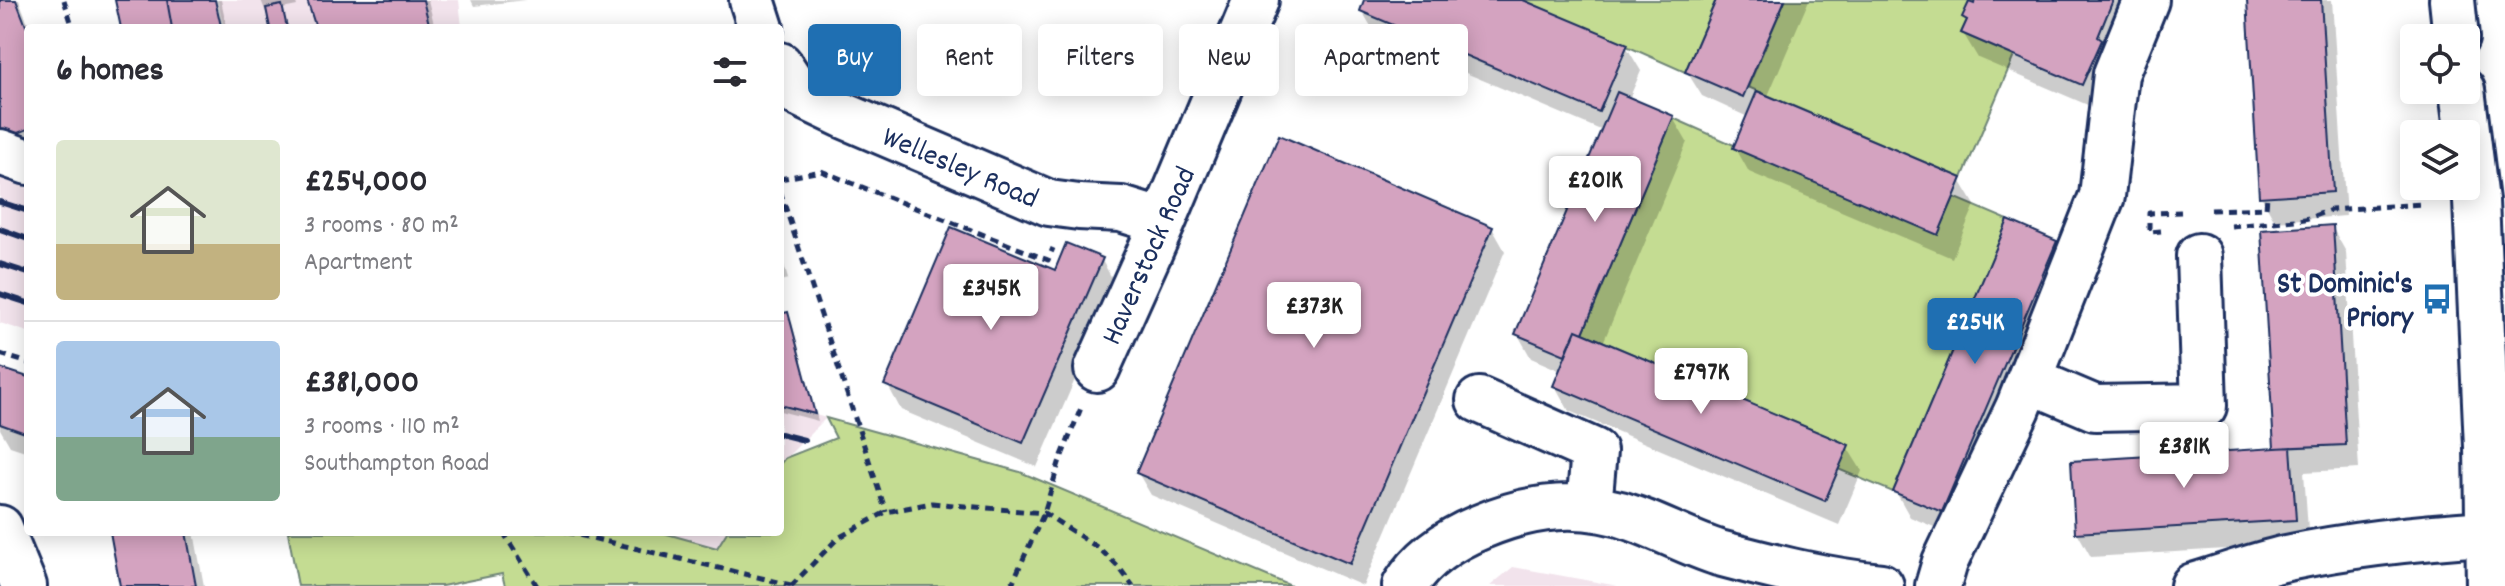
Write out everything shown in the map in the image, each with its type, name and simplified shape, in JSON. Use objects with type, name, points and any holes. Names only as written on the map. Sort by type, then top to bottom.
[{"type":"street","points":[[752,0],[760,24]]},
{"type":"street","name":"Haverstock Road","points":[[1097,369],[1163,222],[1256,0]]},
{"type":"street","points":[[1938,586],[1945,562],[2029,380],[2102,196],[2116,74],[2146,0]]},
{"type":"street","name":"Wellesley Road","points":[[784,71],[799,94],[845,116],[1060,204],[1121,209],[1163,222]]},
{"type":"street","points":[[2464,104],[2476,211],[2488,533],[2494,583]]},
{"type":"street","points":[[0,152],[24,161]]},
{"type":"street","points":[[2029,380],[2095,408],[2204,406],[2199,256]]},
{"type":"street","points":[[1479,400],[1594,451],[1589,507]]},
{"type":"street","points":[[1405,586],[1417,569],[1436,552],[1466,533],[1530,510],[1555,506],[1589,507],[1635,519],[1717,552],[1801,573],[1881,586]]},
{"type":"street","points":[[0,528],[24,586]]},
{"type":"street","points":[[2193,586],[2284,559],[2325,551],[2488,533]]},
{"type":"path","points":[[64,0],[72,24]]},
{"type":"path","points":[[784,178],[821,171],[1048,260],[1060,204]]},
{"type":"path","points":[[784,203],[886,512]]},
{"type":"path","points":[[2269,224],[2305,219],[2331,210],[2423,204]]},
{"type":"path","points":[[0,354],[24,362]]},
{"type":"path","name":"Haverstock Road","points":[[1011,586],[1044,513],[1059,463],[1097,369]]},
{"type":"path","points":[[583,536],[791,586],[838,538],[886,512],[932,503],[1044,513],[1100,549],[1133,586]]},
{"type":"path","points":[[506,536],[537,586]]},
{"type":"shaded area","points":[[218,0],[459,0],[462,24],[223,24]]},
{"type":"shaded area","points":[[0,178],[24,187],[24,331],[0,323]]},
{"type":"shaded area","points":[[784,406],[826,418],[784,460]]},
{"type":"shaded area","points":[[674,536],[725,536],[718,548]]},
{"type":"shaded area","points":[[1513,567],[1618,586],[1490,586]]},
{"type":"green space","points":[[1523,0],[1716,0],[1685,72]]},
{"type":"green space","points":[[1785,0],[1975,0],[1974,4],[1969,2],[1967,20],[1961,33],[2014,56],[1962,178],[1748,87]]},
{"type":"green space","points":[[1673,118],[1734,145],[1733,148],[1938,234],[1954,197],[2008,220],[1893,492],[1838,469],[1848,445],[1583,333]]},
{"type":"green space","points":[[826,418],[1020,472],[1291,586],[505,586],[502,574],[442,586],[298,586],[289,536],[674,536],[717,548],[724,536],[784,536],[784,459],[836,438]]},
{"type":"building","points":[[0,0],[16,0],[25,24],[24,131],[0,140]]},
{"type":"building","points":[[115,0],[167,0],[171,24],[120,24]]},
{"type":"building","points":[[167,0],[215,0],[221,24],[171,24]]},
{"type":"building","points":[[307,0],[423,0],[429,24],[315,24]]},
{"type":"building","points":[[1364,0],[1523,0],[1628,44],[1599,112],[1468,57],[1468,24],[1391,24],[1360,11]]},
{"type":"building","points":[[1716,0],[1785,0],[1743,97],[1685,72]]},
{"type":"building","points":[[1975,0],[2113,0],[2098,37],[2102,40],[2082,85],[1961,33],[1967,20],[1962,17],[1969,2],[1974,4]]},
{"type":"building","points":[[2247,0],[2321,0],[2333,192],[2259,197]]},
{"type":"building","points":[[282,5],[286,24],[269,24],[266,8]]},
{"type":"building","points":[[1757,91],[1962,178],[1938,235],[1733,148]]},
{"type":"building","points":[[1617,92],[1674,116],[1583,333],[1576,330],[1565,355],[1515,334]]},
{"type":"building","points":[[1279,135],[1493,227],[1350,564],[1136,473]]},
{"type":"building","points":[[2008,220],[2057,241],[1942,512],[1893,492]]},
{"type":"building","points":[[2333,225],[2346,445],[2274,448],[2261,230]]},
{"type":"building","points":[[951,227],[1055,270],[1066,243],[1103,258],[1023,443],[884,385]]},
{"type":"building","points":[[788,312],[815,414],[784,406],[784,313]]},
{"type":"building","points":[[1576,330],[1849,445],[1825,501],[1553,386]]},
{"type":"building","points":[[0,368],[24,376],[24,433],[0,424]]},
{"type":"building","points":[[2291,447],[2296,520],[2075,533],[2071,461]]},
{"type":"building","points":[[111,536],[187,536],[196,586],[120,586]]},
{"type":"railway","points":[[0,202],[24,210]]},
{"type":"railway","points":[[0,229],[24,238]]},
{"type":"railway","points":[[0,264],[24,272]]},
{"type":"railway","points":[[0,294],[24,302]]},
{"type":"railway","points":[[784,435],[804,440]]},
{"type":"place","name":"St Dominic's Priory","points":[[2437,299]]}]
